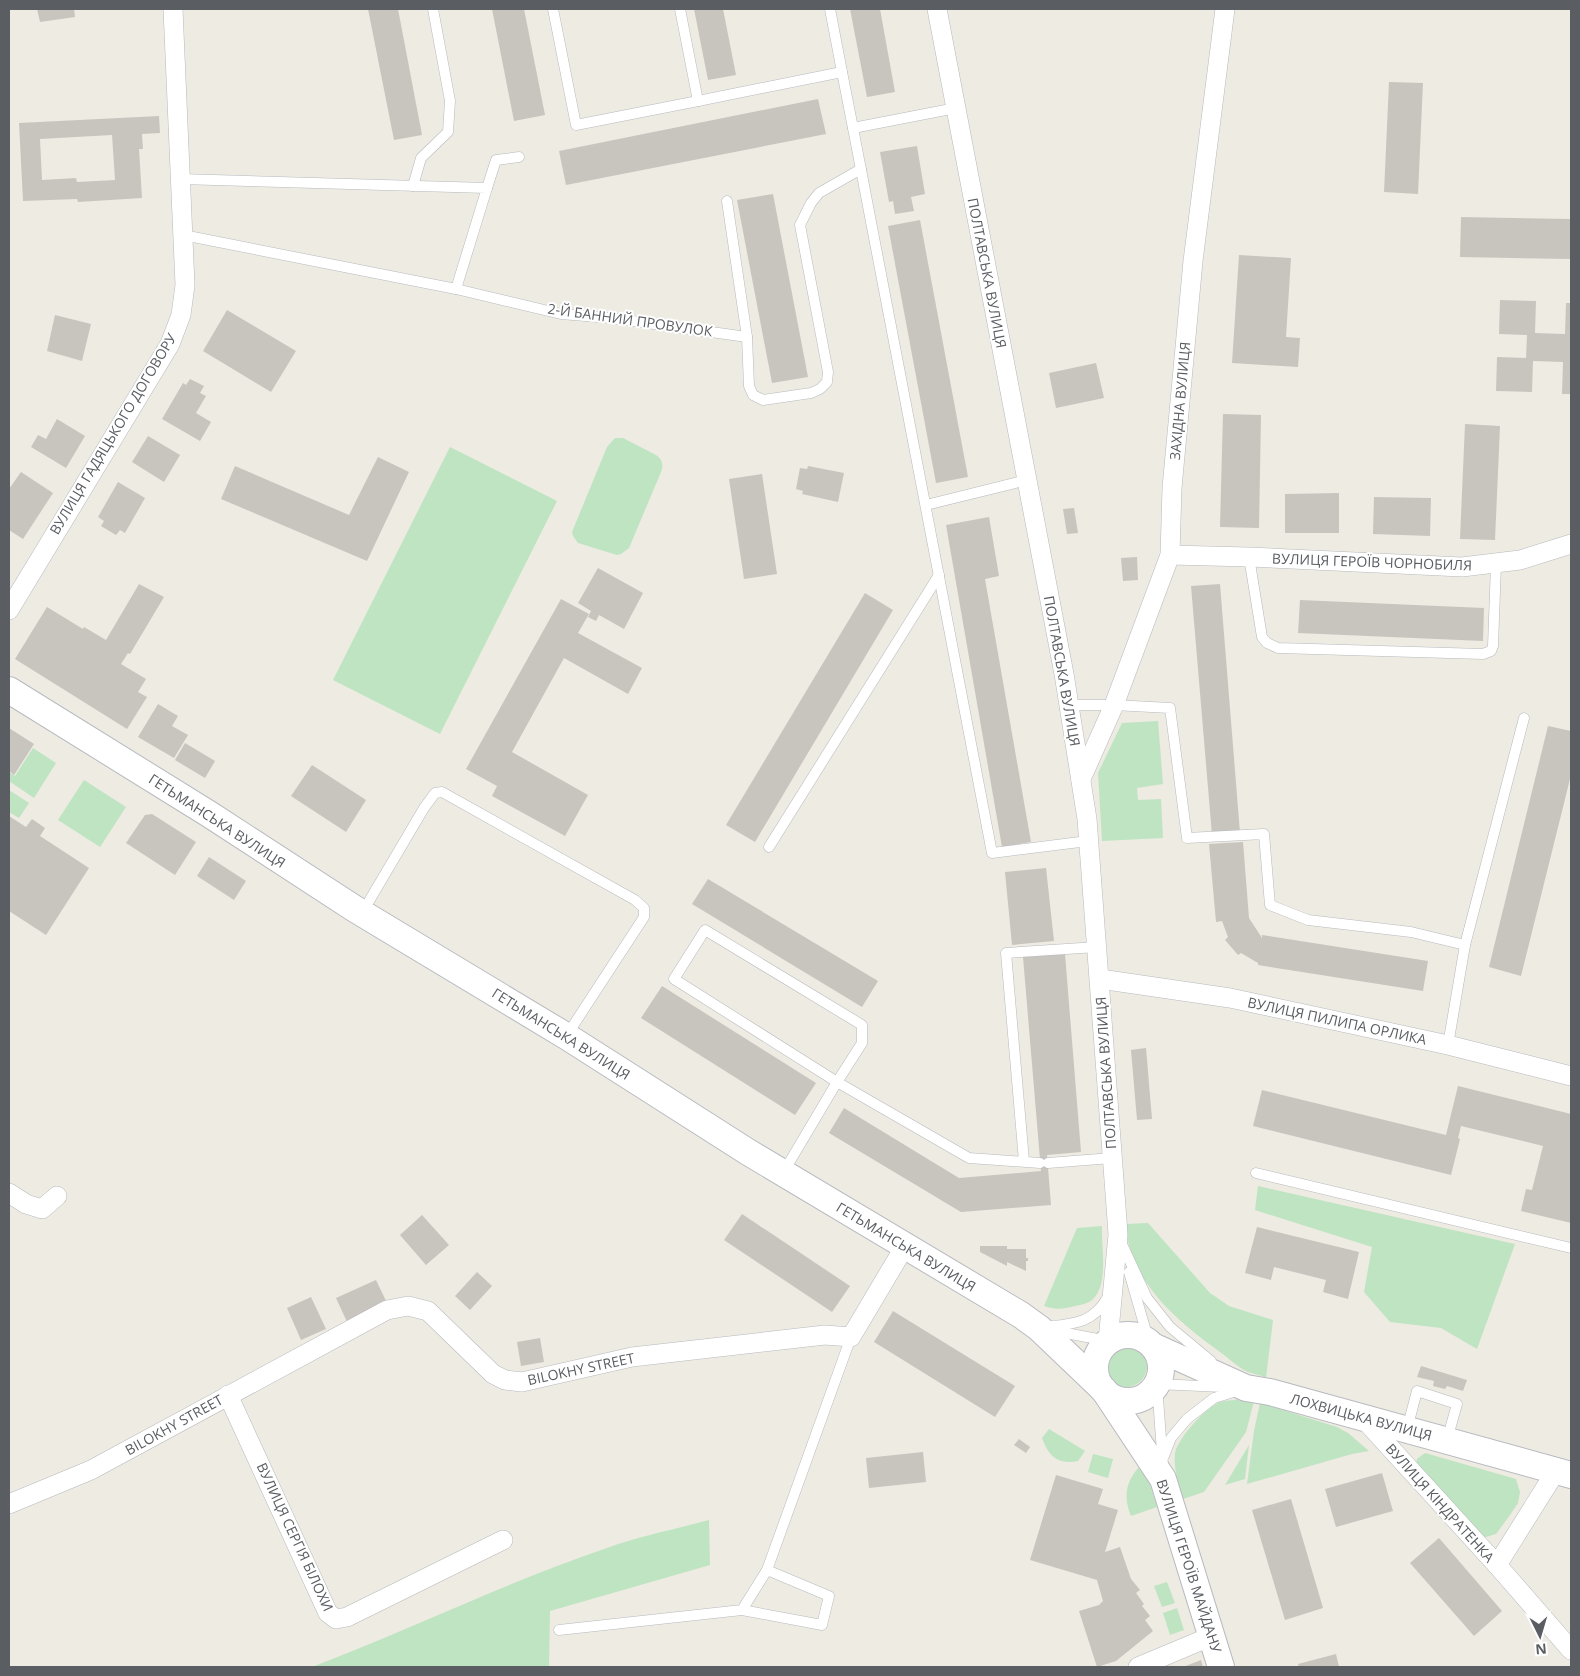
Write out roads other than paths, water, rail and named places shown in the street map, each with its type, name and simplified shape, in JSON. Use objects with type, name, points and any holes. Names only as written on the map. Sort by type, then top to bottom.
[{"type":"street","name":"ВУЛИЦЯ ГАДЯЦЬКОГО ДОГОВОРУ","points":[[9,610],[170,344],[181,314],[185,285],[173,9]]},
{"type":"street","name":"ПОЛТАВСЬКА ВУЛИЦЯ","points":[[937,9],[1027,480],[1081,779],[1100,979],[1118,1236],[1108,1341]]},
{"type":"street","name":"ЗАХІДНА ВУЛИЦЯ","points":[[1081,779],[1114,705],[1170,555],[1172,488],[1193,261],[1225,9]]},
{"type":"street","name":"ВУЛИЦЯ ГЕРОЇВ ЧОРНОБИЛЯ","points":[[1170,555],[1250,557],[1462,568],[1520,560],[1571,544]]},
{"type":"street","name":"ГЕТЬМАНСЬКА ВУЛИЦЯ","points":[[9,690],[210,814],[362,914],[566,1036],[748,1152],[1021,1315],[1039,1328],[1104,1390]]},
{"type":"street","name":"ВУЛИЦЯ ПИЛИПА ОРЛИКА","points":[[1100,979],[1230,998],[1448,1045],[1571,1076]]},
{"type":"street","points":[[9,1193],[26,1204],[42,1209],[57,1196]]},
{"type":"street","points":[[851,1337],[906,1246]]},
{"type":"street","name":"BILOKHY STREET","points":[[9,1504],[92,1470],[387,1310],[408,1306],[428,1311],[493,1374],[505,1380],[522,1382],[632,1357],[826,1335],[851,1337]]},
{"type":"street","points":[[1128,1334],[1139,1336],[1152,1344],[1160,1356],[1162,1365],[1161,1375],[1151,1392],[1135,1401],[1125,1401],[1116,1399],[1104,1390],[1096,1377],[1095,1368],[1098,1353],[1108,1341],[1128,1334]]},
{"type":"street","name":"ЛОХВИЦЬКА ВУЛИЦЯ","points":[[1152,1344],[1246,1388],[1563,1473]]},
{"type":"street","name":"ВУЛИЦЯ ГЕРОЇВ МАЙДАНУ","points":[[1104,1390],[1163,1480],[1221,1667]]},
{"type":"street","name":"ВУЛИЦЯ СЕРГІЯ БІЛОХИ","points":[[228,1395],[328,1613],[336,1619],[347,1617],[503,1540]]},
{"type":"street","name":"ВУЛИЦЯ КІНДРАТЕНКА","points":[[1363,1418],[1497,1565],[1571,1650]]},
{"type":"street","points":[[1497,1565],[1563,1473]]},
{"type":"street","points":[[1138,1667],[1212,1636]]},
{"type":"lane","points":[[412,186],[421,158],[448,132],[450,101],[432,9]]},
{"type":"lane","points":[[553,9],[576,125],[842,72]]},
{"type":"lane","points":[[680,9],[698,101]]},
{"type":"lane","points":[[830,9],[992,853],[1088,841]]},
{"type":"lane","points":[[853,128],[956,108]]},
{"type":"lane","points":[[456,289],[496,160],[519,158]]},
{"type":"lane","points":[[727,201],[747,337],[749,386],[753,395],[763,400],[811,393],[820,389],[827,382],[828,372],[800,226],[811,203],[819,193],[861,169]]},
{"type":"lane","points":[[180,180],[487,188]]},
{"type":"lane","name":"2-Й БАННИЙ ПРОВУЛОК","points":[[183,236],[456,289],[561,314],[611,318],[747,337]]},
{"type":"lane","points":[[926,505],[1027,480]]},
{"type":"lane","points":[[1250,557],[1262,637],[1267,643],[1278,648],[1483,654],[1493,646],[1496,564]]},
{"type":"lane","points":[[769,847],[939,575]]},
{"type":"lane","points":[[1069,705],[1170,708],[1187,838],[1264,834],[1270,905],[1308,920],[1411,932],[1465,945]]},
{"type":"lane","points":[[1448,1045],[1465,945],[1524,718]]},
{"type":"lane","points":[[362,914],[424,808],[435,793],[442,792],[635,900],[644,908],[644,916],[566,1036]]},
{"type":"lane","points":[[783,1173],[837,1082],[862,1043],[862,1025],[705,930],[674,979],[837,1082],[968,1158],[1044,1163],[1112,1158]]},
{"type":"lane","points":[[1024,1161],[1006,953],[1097,947]]},
{"type":"lane","points":[[1256,1173],[1571,1248]]},
{"type":"lane","points":[[1118,1236],[1152,1344]]},
{"type":"lane","points":[[1118,1236],[1147,1298],[1170,1327],[1196,1350],[1246,1388]]},
{"type":"lane","points":[[1039,1328],[1070,1324],[1092,1317],[1100,1310],[1113,1287]]},
{"type":"lane","points":[[1039,1328],[1108,1341]]},
{"type":"lane","points":[[742,1610],[767,1570],[851,1337]]},
{"type":"lane","points":[[1163,1480],[1157,1384],[1246,1388]]},
{"type":"lane","points":[[1163,1480],[1164,1456],[1171,1438],[1187,1419],[1214,1398],[1246,1388]]},
{"type":"lane","points":[[1407,1430],[1417,1391],[1458,1404],[1447,1441]]},
{"type":"lane","points":[[559,1630],[742,1610],[822,1625],[829,1596],[767,1570]]}]
